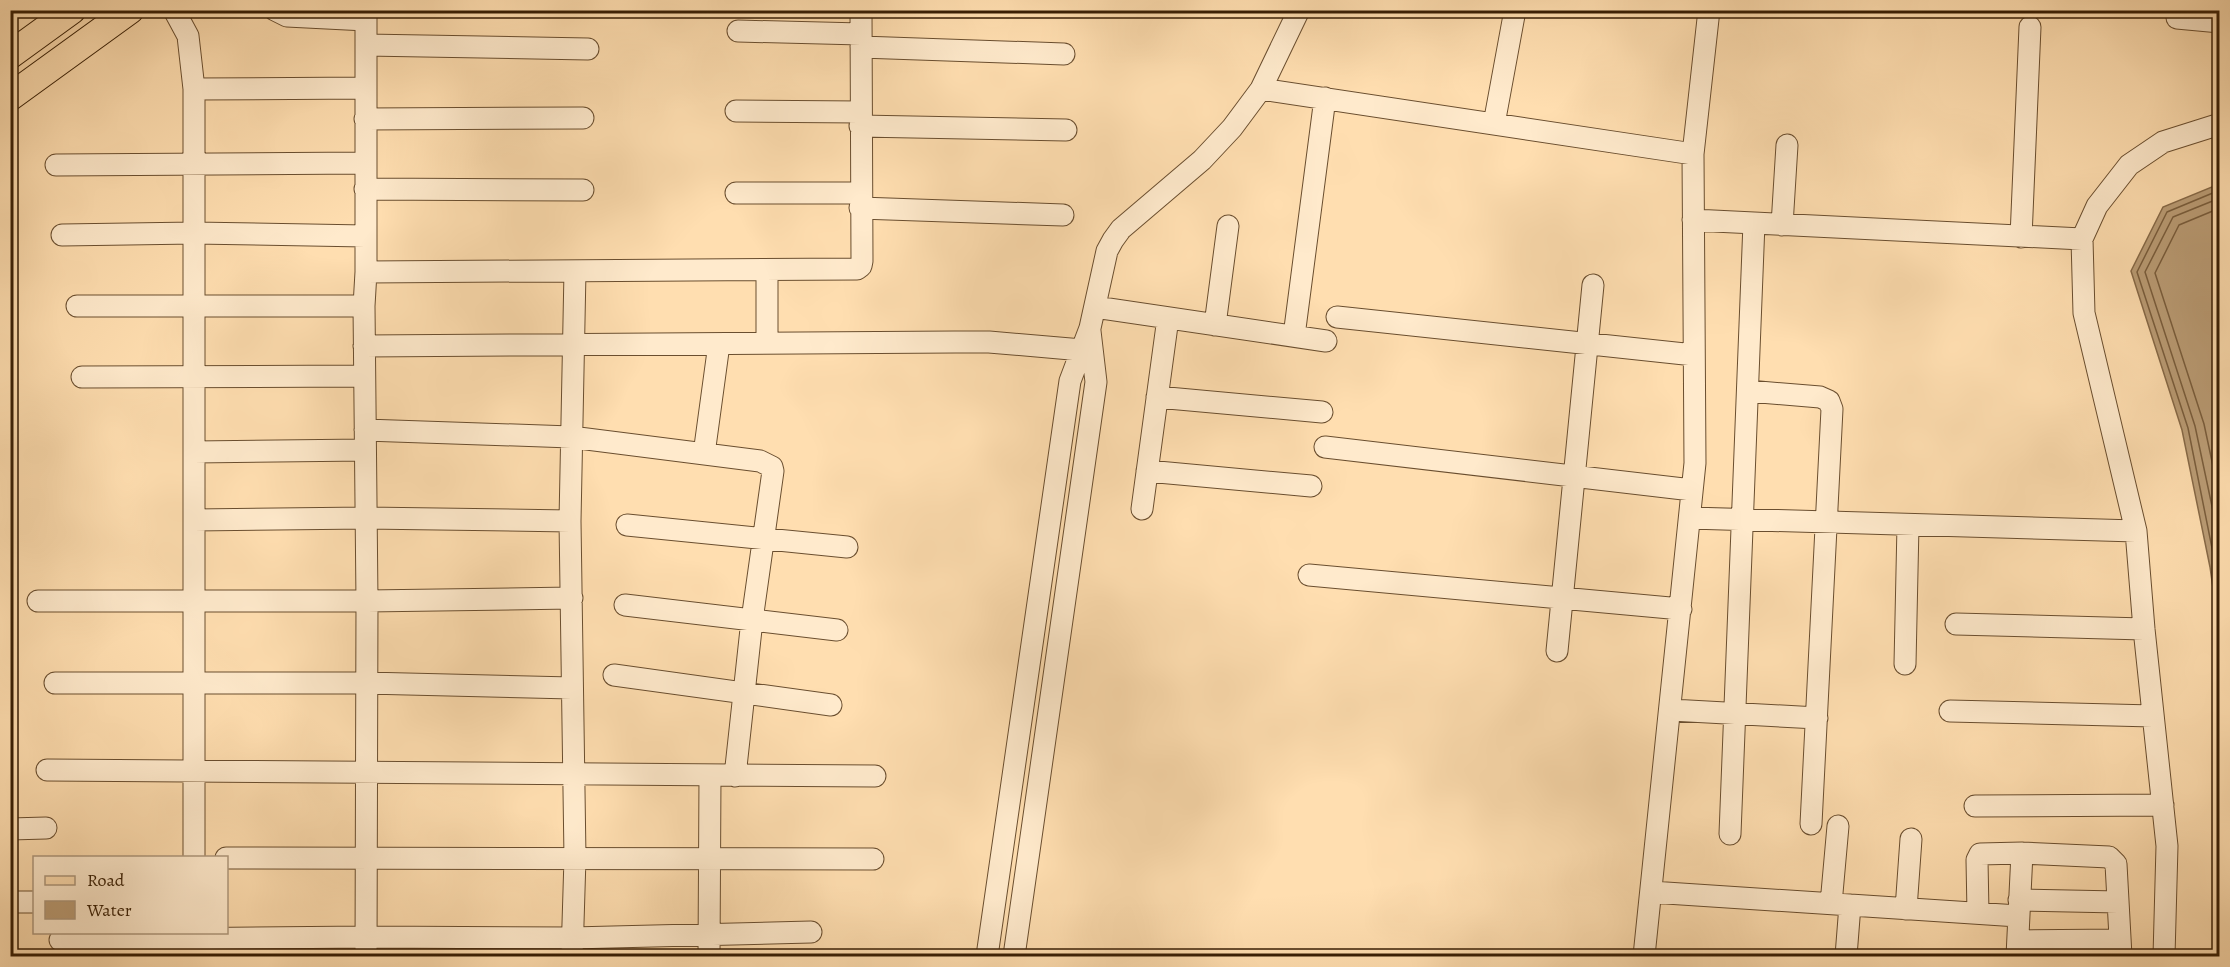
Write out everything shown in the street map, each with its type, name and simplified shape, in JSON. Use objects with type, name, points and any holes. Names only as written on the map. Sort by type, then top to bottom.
[{"type":"main road","points":[[10,55],[72,10]]},
{"type":"main road","points":[[10,97],[130,10]]},
{"type":"street","points":[[174,10],[188,36],[194,89],[194,856]]},
{"type":"street","points":[[275,10],[287,16],[366,15],[364,306],[368,601],[366,947]]},
{"type":"street","points":[[366,272],[857,269],[861,266],[862,261],[861,10]]},
{"type":"street","points":[[987,957],[1070,381],[1090,328],[1107,251],[1121,229],[1218,144],[1261,89],[1299,10]]},
{"type":"street","points":[[1494,124],[1515,10]]},
{"type":"street","points":[[1644,957],[1695,463],[1693,154],[1709,10]]},
{"type":"street","points":[[2176,18],[2220,22]]},
{"type":"street","points":[[2021,237],[2030,27]]},
{"type":"street","points":[[738,31],[1064,54]]},
{"type":"street","points":[[366,45],[588,50]]},
{"type":"street","points":[[194,89],[366,88]]},
{"type":"street","points":[[1261,89],[1693,154]]},
{"type":"street","points":[[1294,336],[1322,98]]},
{"type":"street","points":[[736,111],[1065,130]]},
{"type":"street","points":[[365,119],[583,118]]},
{"type":"street","points":[[2164,957],[2167,846],[2136,531],[2084,313],[2082,239],[2097,206],[2129,165],[2163,142],[2220,124]]},
{"type":"street","points":[[1782,225],[1787,146]]},
{"type":"street","points":[[56,165],[194,162],[365,163]]},
{"type":"street","points":[[365,189],[583,190]]},
{"type":"street","points":[[736,193],[1063,214]]},
{"type":"street","points":[[1693,220],[2082,239]]},
{"type":"street","points":[[1730,834],[1754,223]]},
{"type":"street","points":[[1215,325],[1228,226]]},
{"type":"street","points":[[62,235],[194,233],[365,236]]},
{"type":"street","points":[[572,947],[575,858],[570,437],[575,270]]},
{"type":"street","points":[[767,270],[767,343]]},
{"type":"street","points":[[1557,651],[1593,285]]},
{"type":"street","points":[[1097,298],[1168,318],[1326,341]]},
{"type":"street","points":[[76,306],[194,304],[364,306]]},
{"type":"street","points":[[1337,317],[1694,355]]},
{"type":"street","points":[[1142,509],[1168,318]]},
{"type":"street","points":[[1014,957],[1096,382],[1090,328]]},
{"type":"street","points":[[364,346],[989,342],[1082,350]]},
{"type":"street","points":[[704,454],[719,344]]},
{"type":"street","points":[[82,377],[364,376]]},
{"type":"street","points":[[1748,391],[1820,398],[1829,401],[1832,409],[1811,824]]},
{"type":"street","points":[[1157,397],[1322,412]]},
{"type":"street","points":[[194,452],[365,440],[570,437],[760,461],[772,466],[735,776]]},
{"type":"street","points":[[1325,447],[1692,490]]},
{"type":"street","points":[[1147,471],[1311,486]]},
{"type":"street","points":[[194,520],[366,518],[570,521]]},
{"type":"street","points":[[1690,518],[1827,524],[2136,531]]},
{"type":"street","points":[[627,525],[847,547]]},
{"type":"street","points":[[1905,664],[1908,525]]},
{"type":"street","points":[[1309,575],[1681,609]]},
{"type":"street","points":[[38,601],[194,602],[572,598]]},
{"type":"street","points":[[626,605],[837,630]]},
{"type":"street","points":[[1956,624],[2144,629]]},
{"type":"street","points":[[614,675],[831,705]]},
{"type":"street","points":[[55,683],[366,683],[573,688]]},
{"type":"street","points":[[1671,710],[1817,718]]},
{"type":"street","points":[[1950,711],[2153,716]]},
{"type":"street","points":[[47,770],[875,777]]},
{"type":"street","points":[[709,957],[710,776]]},
{"type":"street","points":[[1975,806],[2163,806]]},
{"type":"street","points":[[1838,826],[1846,957]]},
{"type":"street","points":[[10,828],[46,828]]},
{"type":"street","points":[[1906,909],[1911,840]]},
{"type":"street","points":[[1978,914],[1977,860],[1980,854],[2022,853],[2109,857],[2116,864],[2120,948],[2017,949],[2022,853]]},
{"type":"street","points":[[228,858],[873,859]]},
{"type":"street","points":[[1651,892],[1978,914],[2019,908],[2118,902]]},
{"type":"street","points":[[10,902],[33,902]]},
{"type":"street","points":[[60,940],[366,947],[572,947],[710,935],[812,932]]},
{"type":"water","points":[[2219,184],[2219,630],[2210,567],[2182,430],[2131,271],[2163,207]]}]
